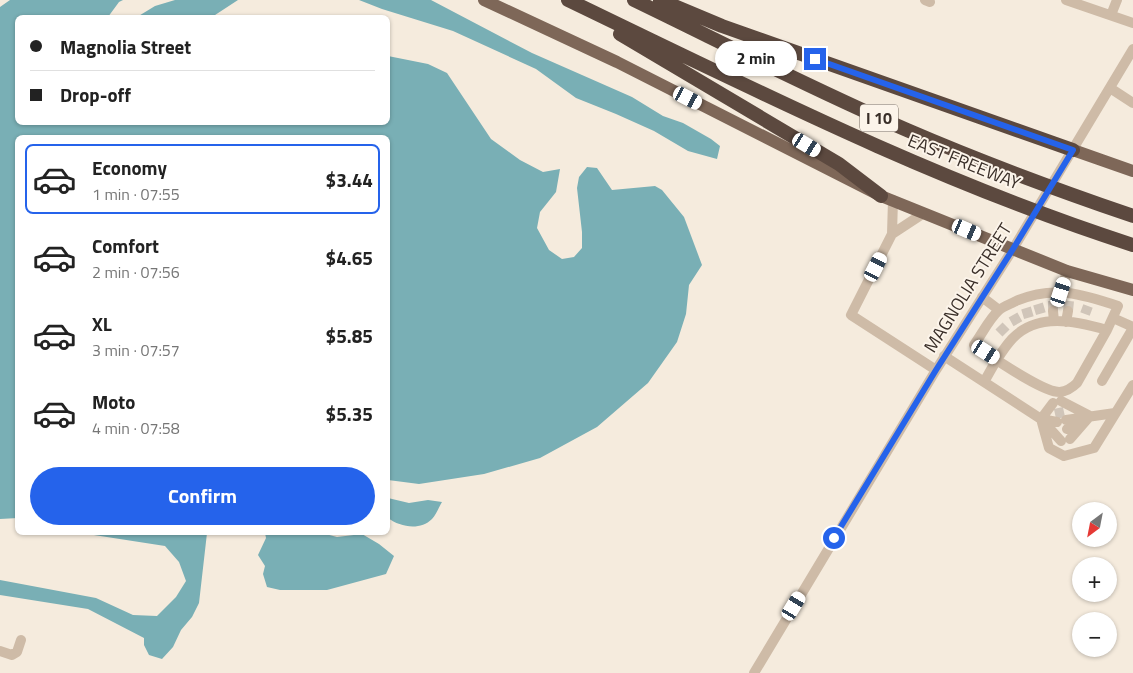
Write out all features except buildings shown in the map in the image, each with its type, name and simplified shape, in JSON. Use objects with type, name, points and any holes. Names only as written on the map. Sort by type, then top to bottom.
[{"type":"highway","points":[[561,0],[839,164],[887,198]]},
{"type":"highway","name":"EAST FREEWAY","points":[[568,0],[900,157],[999,198],[1133,245]]},
{"type":"highway","name":"EAST FREEWAY","points":[[634,0],[906,130],[1002,169],[1133,216]]},
{"type":"highway","points":[[660,0],[722,26],[1073,150]]},
{"type":"main road","points":[[484,0],[617,62],[887,198],[1067,271],[1133,290]]},
{"type":"main road","points":[[1073,150],[1133,171]]},
{"type":"street","points":[[1066,0],[1133,23]]},
{"type":"street","points":[[1111,15],[1117,0]]},
{"type":"street","name":"MAGNOLIA STREET","points":[[754,673],[944,356],[1023,233],[1133,49]]},
{"type":"street","points":[[1110,88],[1133,103]]},
{"type":"street","points":[[887,198],[892,234]]},
{"type":"street","points":[[924,213],[892,234],[851,315],[936,370]]},
{"type":"street","points":[[1061,305],[1067,271]]},
{"type":"street","points":[[982,297],[1003,308],[1018,323]]},
{"type":"street","points":[[1003,308],[1027,312],[1061,305],[1086,310],[1118,306],[1107,330],[1077,383],[1071,389],[1060,392],[1046,389],[974,345],[1002,329],[1018,323],[1027,312],[1039,309],[1061,305],[1086,310],[1107,330]]},
{"type":"street","points":[[984,382],[997,360],[1003,308]]},
{"type":"street","points":[[1102,381],[1133,328],[1113,318]]},
{"type":"street","points":[[944,356],[1041,419],[1061,421],[1115,413]]},
{"type":"street","points":[[1041,419],[1048,448],[1064,456],[1094,448],[1133,385]]},
{"type":"street","points":[[1041,419],[1061,421],[1090,416]]},
{"type":"street","points":[[1041,419],[1061,421],[1090,416]]},
{"type":"street","points":[[0,651],[12,655],[17,652],[21,640]]},
{"type":"water","points":[[10,0],[123,0],[119,2],[109,15],[15,15],[15,125],[390,125],[390,56],[428,64],[447,73],[491,139],[520,160],[543,172],[560,169],[556,192],[540,212],[537,228],[549,250],[562,259],[574,257],[582,248],[577,188],[579,177],[587,167],[597,168],[612,190],[655,186],[662,190],[684,217],[702,265],[689,285],[686,314],[677,342],[648,383],[597,427],[540,458],[484,474],[419,484],[390,480],[390,135],[15,135],[15,518],[0,519],[0,7]]},
{"type":"water","points":[[175,0],[238,0],[215,15],[140,15],[155,6]]},
{"type":"water","points":[[359,0],[431,0],[532,53],[632,97],[663,116],[683,123],[720,146],[717,159],[688,151],[654,131],[576,98],[536,69],[453,31]]},
{"type":"water","points":[[390,498],[409,503],[428,500],[442,502],[433,517],[422,525],[410,526],[390,519]]},
{"type":"water","points":[[94,535],[207,535],[199,603],[192,617],[181,630],[173,647],[162,659],[149,655],[144,645],[144,638],[88,609],[0,595],[0,580],[96,598],[133,615],[157,616],[176,597],[186,581],[179,562],[165,546]]},
{"type":"water","points":[[265,535],[329,535],[337,537],[364,535],[394,556],[386,574],[327,590],[280,590],[267,587],[263,574],[265,566],[258,555],[266,538]]},
{"type":"tunnel","points":[[1053,301],[1053,311]]},
{"type":"tunnel","points":[[1068,311],[1069,301]]},
{"type":"tunnel","points":[[1038,304],[1041,314]]},
{"type":"tunnel","points":[[1085,314],[1088,306]]},
{"type":"tunnel","points":[[1026,308],[1029,318]]},
{"type":"tunnel","points":[[1013,315],[1018,324]]},
{"type":"tunnel","points":[[999,326],[1006,333]]},
{"type":"tunnel","points":[[1055,414],[1064,412]]},
{"type":"route","points":[[815,59],[1073,150],[834,538]]}]
